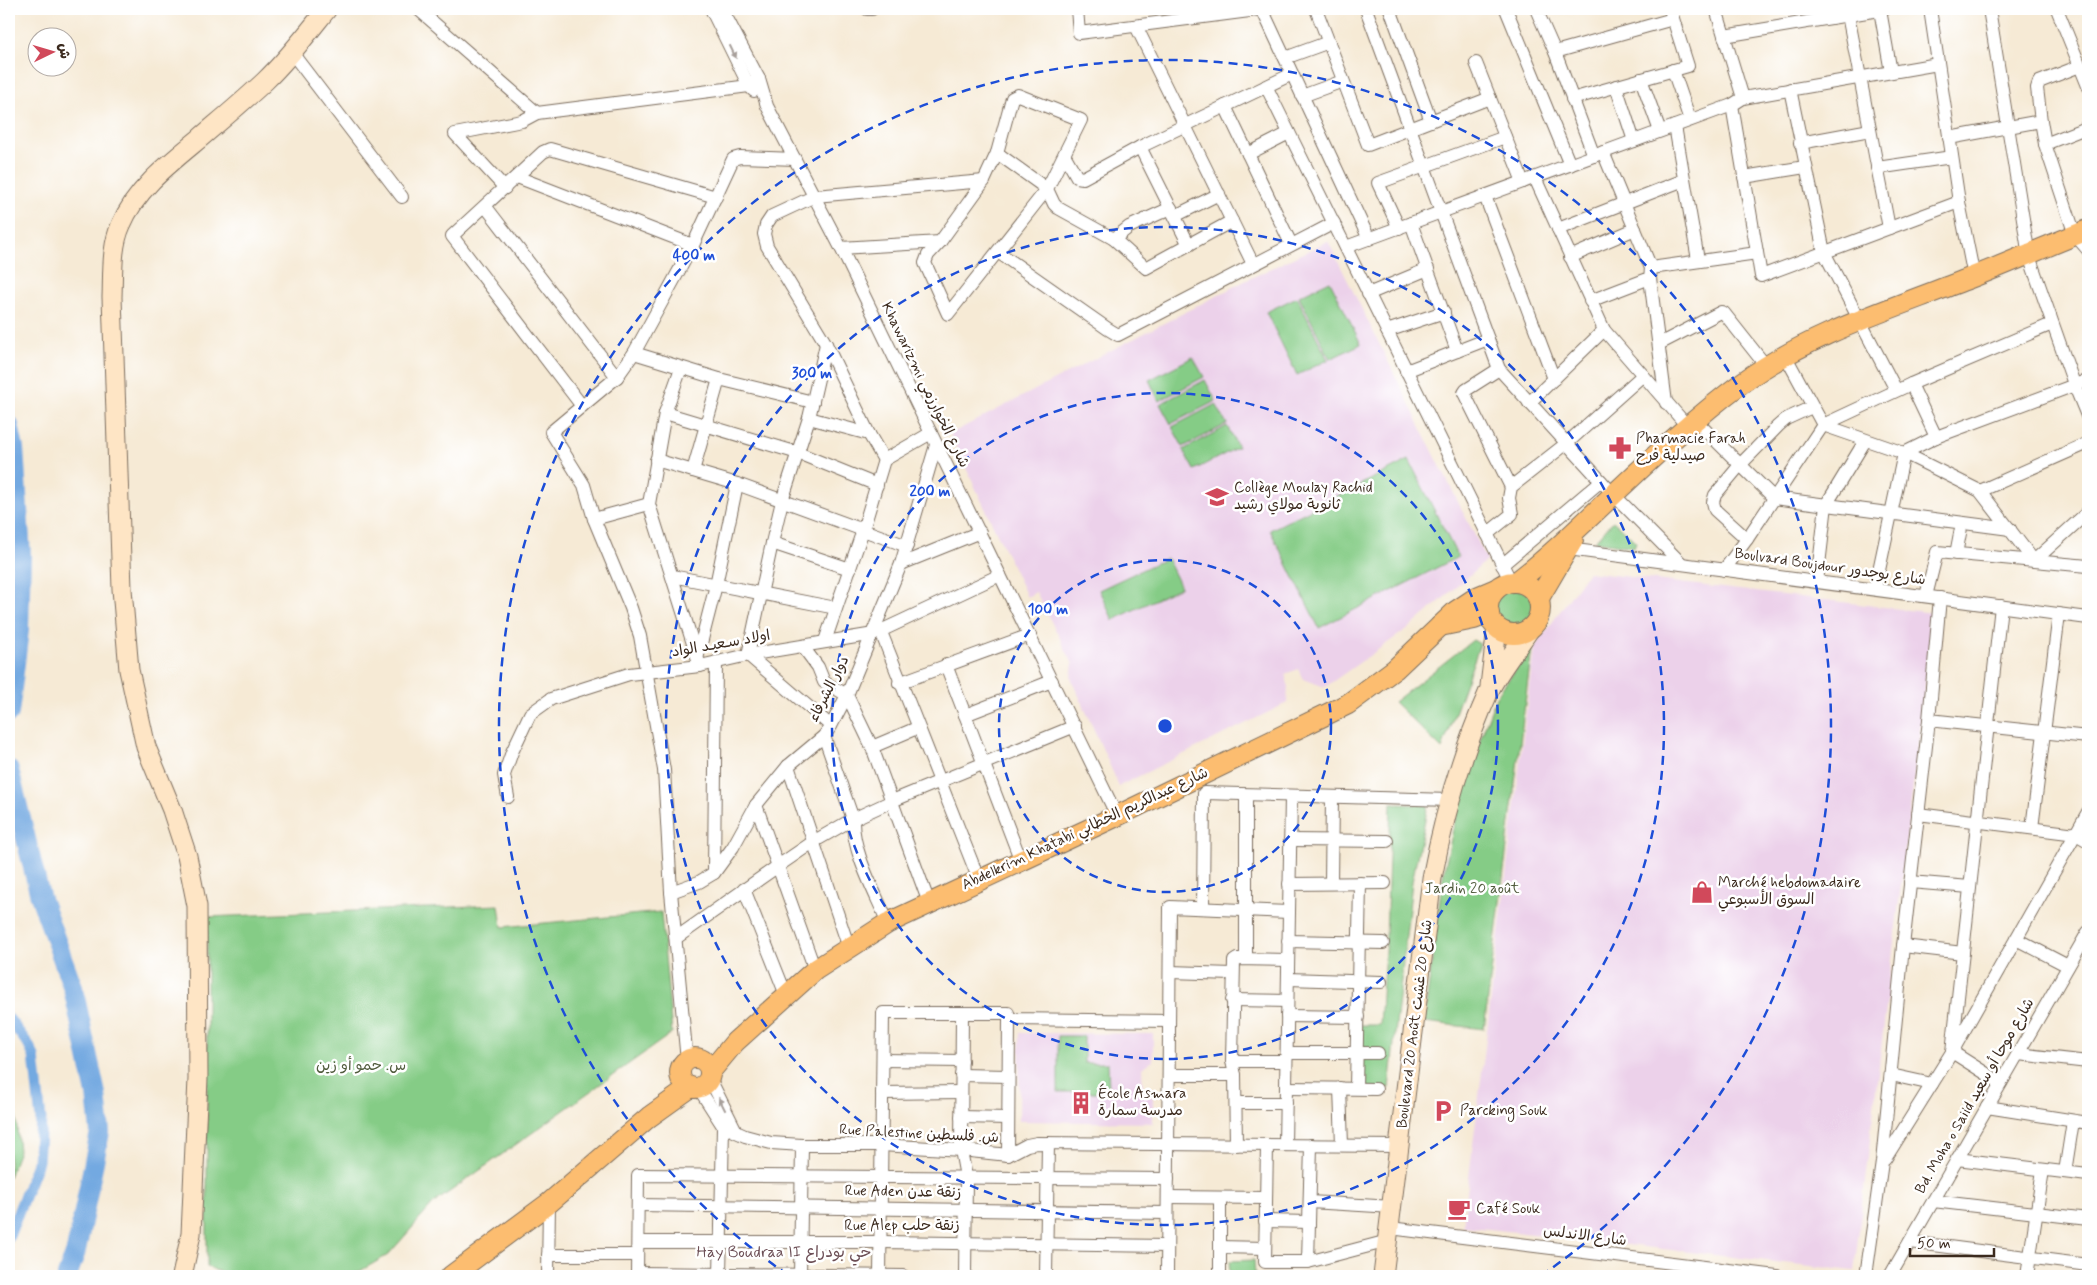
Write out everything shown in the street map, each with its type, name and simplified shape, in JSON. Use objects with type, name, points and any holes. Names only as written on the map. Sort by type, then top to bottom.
[{"type":"main road","points":[[182,1276],[191,1234],[198,1079],[197,906],[187,856],[172,810],[146,747],[129,670],[122,589],[112,297],[113,261],[116,241],[124,217],[151,181],[261,85],[292,53],[327,9]]},
{"type":"main road","points":[[1490,690],[1529,630],[1535,624],[1539,616],[1539,598],[1581,526],[1607,487],[1692,424],[1742,382],[1785,355],[1859,320],[2029,256],[2084,238]]},
{"type":"main road","name":"Abdelkrim Khatabi شارع عبدالكريم الخطابي","points":[[451,1276],[548,1203],[649,1117],[696,1074],[736,1042],[815,970],[888,923],[1117,816],[1348,704],[1394,669],[1456,611],[1506,580],[1581,526]]},
{"type":"main road","points":[[1490,690],[1493,620],[1490,600],[1506,580],[1530,587],[1539,598]]},
{"type":"main road","points":[[1440,626],[1474,619],[1493,620],[1509,634],[1522,633],[1529,630]]},
{"type":"main road","name":"Boulevard 20 Août شارع 20 غشت","points":[[1383,1276],[1432,878],[1450,800],[1490,690]]},
{"type":"street","points":[[418,9],[537,114]]},
{"type":"street","name":"Khawarizmi شارع الخوارزمي","points":[[711,9],[754,82],[815,196],[1075,726],[1117,816]]},
{"type":"street","name":"Khawarizmi شارع الخوارزمي","points":[[722,9],[754,82]]},
{"type":"street","points":[[867,9],[872,9]]},
{"type":"street","points":[[1077,9],[1079,33],[1230,11],[1264,9],[1284,58],[1369,239]]},
{"type":"street","points":[[1316,9],[1368,145],[1490,98]]},
{"type":"street","points":[[1366,9],[1499,369],[1607,487],[1682,564]]},
{"type":"street","points":[[1390,9],[1431,121]]},
{"type":"street","points":[[1506,9],[1570,165]]},
{"type":"street","points":[[1536,9],[1555,52],[1572,99],[1624,204],[1650,273],[1666,403]]},
{"type":"street","points":[[1716,9],[1724,36],[1737,101],[1744,177],[1762,276],[1959,202]]},
{"type":"street","points":[[1724,36],[1856,12],[1883,9],[1891,72]]},
{"type":"street","points":[[1930,9],[1959,202],[1974,277]]},
{"type":"street","points":[[1988,9],[2029,256],[2052,324],[2088,418]]},
{"type":"street","points":[[2057,9],[2088,86]]},
{"type":"street","points":[[1856,12],[1860,77],[1889,228]]},
{"type":"street","points":[[1555,52],[1672,14],[1688,65],[1572,99]]},
{"type":"street","points":[[1136,26],[1253,264]]},
{"type":"street","points":[[1284,58],[1328,42]]},
{"type":"street","points":[[292,53],[402,197]]},
{"type":"street","points":[[1476,63],[1505,137],[1558,229],[1604,330],[1666,403],[1740,465],[1774,498],[2010,529]]},
{"type":"street","points":[[1346,247],[1660,132],[1737,101],[1790,89],[1938,64]]},
{"type":"street","points":[[2080,66],[2039,82],[2037,88],[2045,144],[2084,238]]},
{"type":"street","points":[[1672,70],[1690,120]]},
{"type":"street","points":[[1065,156],[1077,177],[1081,179],[1292,74]]},
{"type":"street","points":[[1641,79],[1660,132]]},
{"type":"street","points":[[1302,96],[1343,81]]},
{"type":"street","points":[[506,188],[455,134],[522,122],[537,114],[754,82]]},
{"type":"street","points":[[1266,86],[1487,534],[1506,580],[1607,487]]},
{"type":"street","points":[[1616,86],[1634,141]]},
{"type":"street","points":[[1790,89],[1824,252],[1896,390]]},
{"type":"street","points":[[1018,95],[1080,118],[1081,123],[1047,189],[948,314],[926,263],[928,255],[940,242],[984,181],[997,153],[1012,98],[1018,95]]},
{"type":"street","points":[[1225,106],[1291,244]]},
{"type":"street","points":[[1949,138],[2041,121]]},
{"type":"street","points":[[1675,126],[1698,260]]},
{"type":"street","points":[[2045,144],[2088,127]]},
{"type":"street","points":[[1800,143],[1870,130]]},
{"type":"street","points":[[1248,154],[1289,133]]},
{"type":"street","points":[[1398,228],[1378,184],[1505,137]]},
{"type":"street","points":[[1140,148],[1189,245]]},
{"type":"street","points":[[582,406],[452,236],[486,207],[543,152],[554,149],[716,197]]},
{"type":"street","points":[[997,153],[1047,189],[1058,208],[1114,239],[1146,268],[1232,221]]},
{"type":"street","points":[[1877,168],[1952,157]]},
{"type":"street","points":[[720,1275],[723,1126],[696,1074],[671,892],[668,806],[664,763],[640,636],[631,608],[594,519],[584,485],[550,432],[617,377],[634,353],[693,245],[731,162],[736,158],[795,160]]},
{"type":"street","points":[[1744,177],[1805,167]]},
{"type":"street","points":[[517,177],[693,245]]},
{"type":"street","points":[[1558,229],[1684,180]]},
{"type":"street","points":[[884,460],[869,434],[826,344],[767,246],[764,234],[766,225],[772,216],[815,196],[984,181]]},
{"type":"street","points":[[1114,239],[1129,227],[1218,194]]},
{"type":"street","points":[[1485,196],[1554,379]]},
{"type":"street","points":[[486,207],[617,377]]},
{"type":"street","points":[[998,252],[1108,330],[1118,335],[1334,223]]},
{"type":"street","points":[[1412,223],[1458,351]]},
{"type":"street","points":[[1570,257],[1634,229]]},
{"type":"street","points":[[841,248],[940,242]]},
{"type":"street","points":[[1590,301],[1650,273],[1698,260],[1757,253]]},
{"type":"street","points":[[1368,294],[1428,269]]},
{"type":"street","points":[[1387,331],[1444,312]]},
{"type":"street","points":[[1659,344],[1721,312],[1724,313],[1766,366]]},
{"type":"street","points":[[1724,570],[1747,540],[1823,425],[1896,390],[2052,324]]},
{"type":"street","points":[[1530,402],[1604,330]]},
{"type":"street","points":[[1406,371],[1488,339]]},
{"type":"street","points":[[826,344],[809,418],[782,501],[748,655],[827,731],[853,819],[856,846],[888,923]]},
{"type":"street","points":[[634,353],[719,379],[813,402]]},
{"type":"street","points":[[1785,355],[1812,408],[1823,425],[1904,453],[1980,491],[2034,561]]},
{"type":"street","points":[[681,368],[666,414],[648,504],[699,661]]},
{"type":"street","points":[[1487,534],[1512,514],[1509,498],[1511,487],[1464,393],[1499,369]]},
{"type":"street","points":[[1511,487],[1566,443],[1642,375]]},
{"type":"street","points":[[693,471],[719,379]]},
{"type":"street","points":[[1904,453],[1936,437],[2088,380]]},
{"type":"street","points":[[1911,384],[1936,437]]},
{"type":"street","points":[[1747,540],[1717,513],[1713,502],[1717,491],[1778,426],[1786,420],[1812,408]]},
{"type":"street","points":[[666,414],[798,453],[876,485]]},
{"type":"street","points":[[809,418],[869,434]]},
{"type":"street","points":[[825,642],[863,530],[884,460],[931,433]]},
{"type":"street","points":[[1817,582],[1826,505],[1865,441]]},
{"type":"street","points":[[1980,491],[2088,443]]},
{"type":"street","name":"دوار الشرفاء","points":[[671,892],[699,882],[714,872],[733,847],[756,805],[788,766],[827,731],[877,633],[907,546],[936,445]]},
{"type":"street","points":[[1875,590],[1904,453]]},
{"type":"street","points":[[656,460],[737,484],[907,546]]},
{"type":"street","points":[[699,661],[737,484]]},
{"type":"street","points":[[594,519],[648,504]]},
{"type":"street","points":[[2034,561],[2088,512]]},
{"type":"street","points":[[1956,554],[1962,523]]},
{"type":"street","points":[[901,564],[980,532]]},
{"type":"street","points":[[772,543],[850,568]]},
{"type":"street","name":"Boulvard Boujdour شارع بوجدور","points":[[1568,549],[2088,617]]},
{"type":"street","points":[[1926,596],[1936,553],[2088,566]]},
{"type":"street","name":"اولاد سـعيـد الواد","points":[[508,797],[504,774],[530,714],[551,699],[629,674],[699,661],[716,662],[877,633],[1000,575]]},
{"type":"street","points":[[672,576],[836,608]]},
{"type":"street","points":[[1866,1276],[1882,1162],[1903,946],[1929,720],[1940,598]]},
{"type":"street","points":[[1952,1052],[2001,606]]},
{"type":"street","points":[[2032,828],[2059,614]]},
{"type":"street","points":[[877,633],[978,880]]},
{"type":"street","points":[[899,683],[1030,635]]},
{"type":"street","points":[[803,647],[818,668],[824,682],[847,695],[872,746],[929,903]]},
{"type":"street","points":[[714,872],[716,662]]},
{"type":"street","points":[[946,665],[1021,861]]},
{"type":"street","points":[[965,715],[1052,681]]},
{"type":"street","points":[[1929,720],[2088,738]]},
{"type":"street","points":[[676,938],[744,888],[813,842],[853,819],[892,801],[1075,726]]},
{"type":"street","points":[[872,746],[917,728]]},
{"type":"street","points":[[788,766],[849,948]]},
{"type":"street","points":[[1203,908],[1204,793],[1450,800]]},
{"type":"street","points":[[1246,794],[1246,959]]},
{"type":"street","points":[[1285,1145],[1290,796]]},
{"type":"street","points":[[1331,883],[1332,797]]},
{"type":"street","points":[[756,805],[815,970]]},
{"type":"street","points":[[1882,1162],[1952,1052],[2088,812]]},
{"type":"street","points":[[1918,814],[2076,834],[2088,841]]},
{"type":"street","points":[[1290,840],[1387,841]]},
{"type":"street","points":[[1910,882],[1970,888]]},
{"type":"street","points":[[1356,1088],[1360,883]]},
{"type":"street","points":[[1289,884],[1385,883]]},
{"type":"street","points":[[744,888],[786,995]]},
{"type":"street","points":[[1167,1276],[1170,907],[1289,912]]},
{"type":"street","name":"Bd. Moha o Saiid شارع موحا أو سعيد","points":[[1890,1276],[2088,932]]},
{"type":"street","points":[[2016,939],[2068,966]]},
{"type":"street","points":[[1288,942],[1383,943]]},
{"type":"street","points":[[1903,946],[1963,953]]},
{"type":"street","points":[[1236,1145],[1235,1074],[1232,1061],[1234,960],[1288,960]]},
{"type":"street","points":[[1170,972],[1233,974]]},
{"type":"street","points":[[1288,979],[1381,982]]},
{"type":"street","points":[[1232,1000],[1288,1000]]},
{"type":"street","points":[[962,1012],[961,1150],[966,1177],[965,1276]]},
{"type":"street","points":[[880,1276],[883,1013],[1008,1013],[1008,1155]]},
{"type":"street","points":[[1287,1016],[1358,1017]]},
{"type":"street","points":[[1008,1019],[1169,1021]]},
{"type":"street","points":[[1952,1052],[2001,1083]]},
{"type":"street","points":[[1232,1061],[1378,1053]]},
{"type":"street","points":[[2018,1054],[2088,1062]]},
{"type":"street","points":[[882,1060],[962,1061]]},
{"type":"street","points":[[696,1074],[736,1132]]},
{"type":"street","points":[[1169,1075],[1235,1074]]},
{"type":"street","points":[[961,1075],[1008,1076]]},
{"type":"street","points":[[1891,1075],[1932,1084]]},
{"type":"street","points":[[1286,1088],[1376,1088]]},
{"type":"street","points":[[1340,1088],[1342,1145]]},
{"type":"street","points":[[882,1093],[961,1092]]},
{"type":"street","points":[[1236,1103],[1286,1103]]},
{"type":"street","points":[[1987,1107],[2088,1123]]},
{"type":"street","points":[[961,1117],[1008,1118]]},
{"type":"street","points":[[2066,1172],[2073,1121]]},
{"type":"street","name":"Rue Palestine ش. فلسطين","points":[[723,1126],[762,1141],[802,1145],[882,1145],[1008,1155],[1027,1145],[1048,1143],[1400,1146]]},
{"type":"street","points":[[1046,1276],[1048,1143]]},
{"type":"street","points":[[800,1275],[802,1145]]},
{"type":"street","points":[[1267,1145],[1265,1262],[1308,1262],[1389,1235]]},
{"type":"street","points":[[1308,1262],[1311,1145]]},
{"type":"street","points":[[1957,1159],[2088,1175]]},
{"type":"street","points":[[2027,1276],[2043,1170]]},
{"type":"street","points":[[903,1276],[637,1275],[638,1174],[1168,1179]]},
{"type":"street","points":[[1168,1197],[1266,1198]]},
{"type":"street","points":[[1220,1198],[1220,1276]]},
{"type":"street","points":[[1933,1201],[2088,1219]]},
{"type":"street","points":[[1310,1202],[1393,1207]]},
{"type":"street","points":[[548,1203],[548,1276]]},
{"type":"street","name":"Rue Aden زنقة عدن","points":[[638,1204],[1167,1213]]},
{"type":"street","points":[[1266,1222],[1309,1222]]},
{"type":"street","name":"شارع الاندلس","points":[[1389,1235],[1777,1276]]},
{"type":"street","name":"Rue Alep زنقة حلب","points":[[638,1242],[1047,1243],[1167,1246]]},
{"type":"street","points":[[1910,1242],[2088,1264]]},
{"type":"street","points":[[1220,1247],[1265,1248]]},
{"type":"street","points":[[548,1255],[637,1255]]},
{"type":"shaded area","name":"Collège Moulay Rachid ثانوية مولاي رشيد","points":[[1328,241],[1487,560],[1413,625],[1325,687],[1303,679],[1298,669],[1285,674],[1288,684],[1287,703],[1119,786],[1071,678],[1073,664],[1036,592],[1027,597],[950,434],[1249,279]]},
{"type":"shaded area","name":"Marché hebdomadaire السوق الأسبوعي","points":[[1588,572],[1934,613],[1854,1271],[1463,1226],[1534,648]]},
{"type":"shaded area","points":[[1020,1033],[1153,1034],[1153,1061],[1142,1068],[1143,1088],[1153,1098],[1153,1123],[1019,1121]]},
{"type":"green space","points":[[1330,281],[1361,344],[1330,359],[1299,296]]},
{"type":"green space","points":[[1297,297],[1328,360],[1297,375],[1266,312]]},
{"type":"green space","points":[[1193,357],[1204,377],[1159,401],[1149,380]]},
{"type":"green space","points":[[1205,380],[1216,401],[1171,424],[1160,404]]},
{"type":"green space","points":[[1216,404],[1227,424],[1183,447],[1172,427]]},
{"type":"green space","points":[[1227,426],[1238,447],[1194,470],[1183,450]]},
{"type":"green space","points":[[1409,460],[1458,557],[1319,628],[1270,530]]},
{"type":"green space","points":[[1613,521],[1636,542],[1634,547],[1595,541]]},
{"type":"green space","points":[[1167,558],[1181,587],[1113,620],[1099,590]]},
{"type":"green space","points":[[1514,589],[1528,595],[1534,609],[1528,623],[1514,629],[1500,623],[1494,609],[1500,595]]},
{"type":"green space","points":[[1473,640],[1480,644],[1442,749],[1394,702]]},
{"type":"green space","name":"Jardin 20 août","points":[[1532,648],[1484,1029],[1424,1022],[1443,876],[1455,820],[1476,750],[1497,695]]},
{"type":"green space","points":[[1391,804],[1428,805],[1412,882],[1389,1088],[1357,1087],[1359,1025],[1380,1025],[1386,937]]},
{"type":"green space","name":"س. حمو أو زين","points":[[499,905],[502,927],[661,912],[672,1033],[434,1203],[388,1255],[353,1275],[231,1276],[207,1267],[207,917]]},
{"type":"green space","points":[[1058,1036],[1084,1036],[1084,1063],[1108,1063],[1109,1092],[1058,1092]]},
{"type":"green space","points":[[9,1056],[11,1056],[19,1151],[9,1177]]},
{"type":"green space","points":[[1254,1260],[1255,1276],[1230,1276],[1229,1261]]},
{"type":"waterway","points":[[9,425],[14,448],[21,555],[19,630],[9,713]]},
{"type":"waterway","points":[[9,770],[40,896],[73,988],[96,1094],[100,1132],[76,1251],[67,1276]]},
{"type":"waterway","points":[[9,1019],[28,1044],[34,1056],[41,1120],[38,1161],[9,1236]]},
{"type":"place","name":"Pharmacie Farah صيدلية فرح","points":[[1620,448]]},
{"type":"place","name":"Collège Moulay Rachid ثانوية مولاي رشيد","points":[[1217,497]]},
{"type":"place","name":"Marché hebdomadaire السوق الأسبوعي","points":[[1702,892]]},
{"type":"place","name":"École Asmara مدرسة سمارة","points":[[1081,1103]]},
{"type":"place","name":"Parcking Souk","points":[[1443,1111]]},
{"type":"place","name":"Café Souk","points":[[1459,1209]]},
{"type":"district","name":"Hay Boudraa II حي بودراع","points":[[784,1252]]}]
